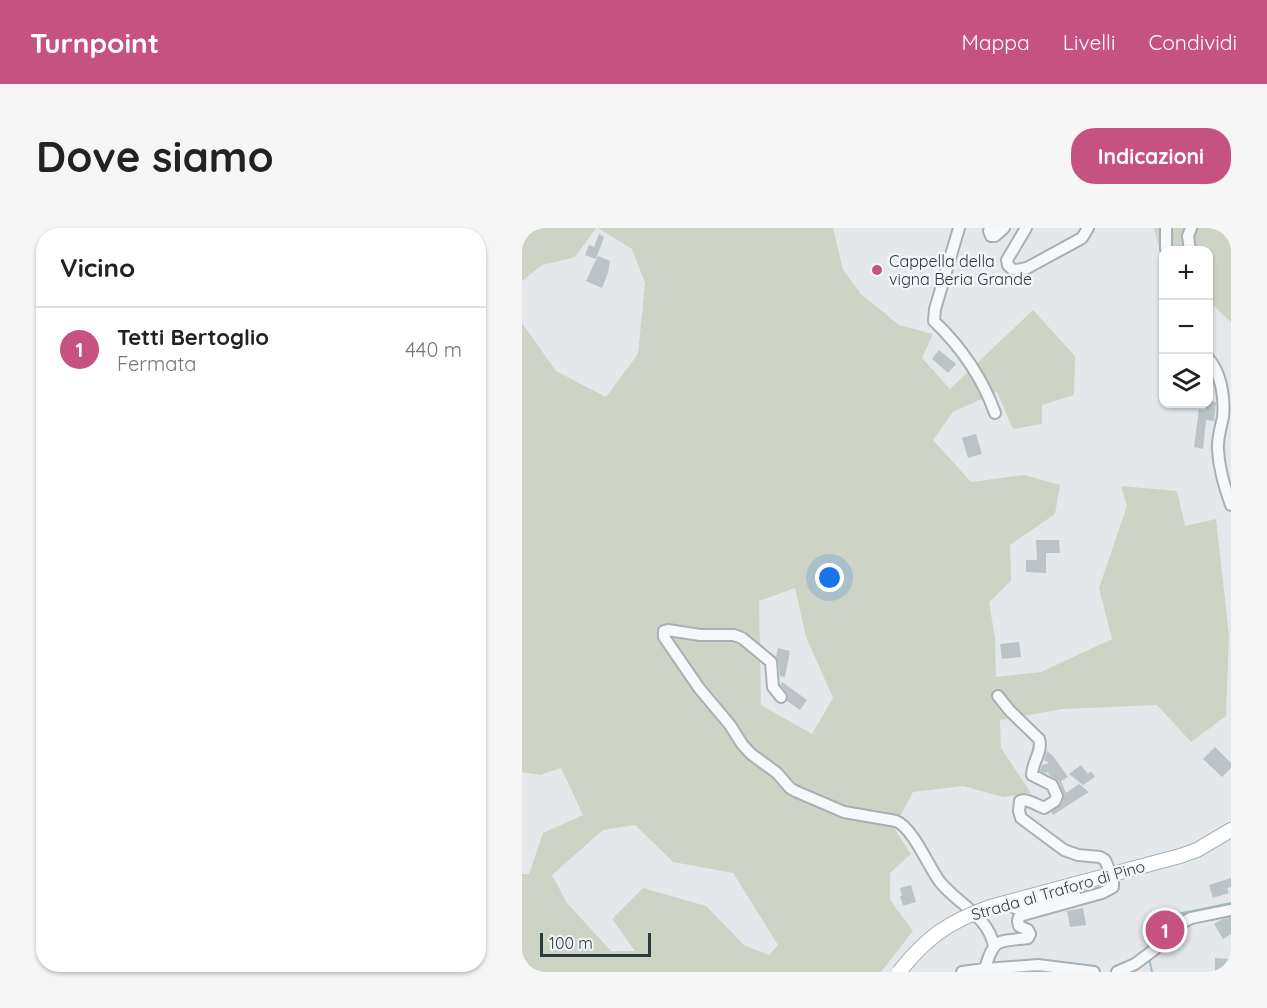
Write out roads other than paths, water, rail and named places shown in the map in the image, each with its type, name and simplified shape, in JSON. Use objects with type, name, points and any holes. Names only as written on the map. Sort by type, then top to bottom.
[{"type":"main road","name":"Strada al Traforo di Pino","points":[[899,972],[935,934],[965,915],[1180,856],[1197,850],[1231,830]]},
{"type":"street","points":[[959,228],[935,309],[934,321],[966,356],[995,413]]},
{"type":"street","points":[[991,228],[989,231],[991,236],[995,236],[1004,228]]},
{"type":"street","points":[[1026,228],[1007,260],[1012,269],[1027,268],[1036,264],[1082,238],[1088,228]]},
{"type":"street","points":[[1166,228],[1166,246]]},
{"type":"street","points":[[1189,246],[1188,236],[1191,228]]},
{"type":"street","points":[[1213,364],[1217,370],[1222,395],[1223,416],[1218,446],[1220,472],[1231,505]]},
{"type":"street","points":[[781,697],[773,687],[771,662],[742,638],[734,635],[700,635],[664,631],[664,637],[699,688],[730,724],[751,754],[777,773],[795,791],[844,812],[902,824],[909,831],[939,880],[980,919],[994,946]]},
{"type":"street","points":[[985,969],[994,946],[999,941],[1028,938],[1030,934],[1028,930],[1018,924],[1019,917],[1102,893],[1113,887],[1105,860],[1064,850],[1021,818],[1020,801],[1027,800],[1044,808],[1057,798],[1052,785],[1032,775],[1040,749],[1039,739],[998,696]]},
{"type":"street","points":[[1007,902],[1015,908],[1068,894],[1102,893]]},
{"type":"street","points":[[1117,972],[1135,964],[1155,949],[1172,928],[1191,918],[1231,910]]},
{"type":"street","points":[[962,972],[1038,965],[1094,972]]},
{"type":"waterway","points":[[1148,950],[1148,944],[1158,925],[1173,915],[1231,903]]},
{"type":"waterway","points":[[1149,958],[1152,972]]},
{"type":"place","name":"Cappella della vigna Beria Grande","points":[[877,270]]},
{"type":"place","name":"Tetti Bertoglio","points":[[1165,930]]}]
